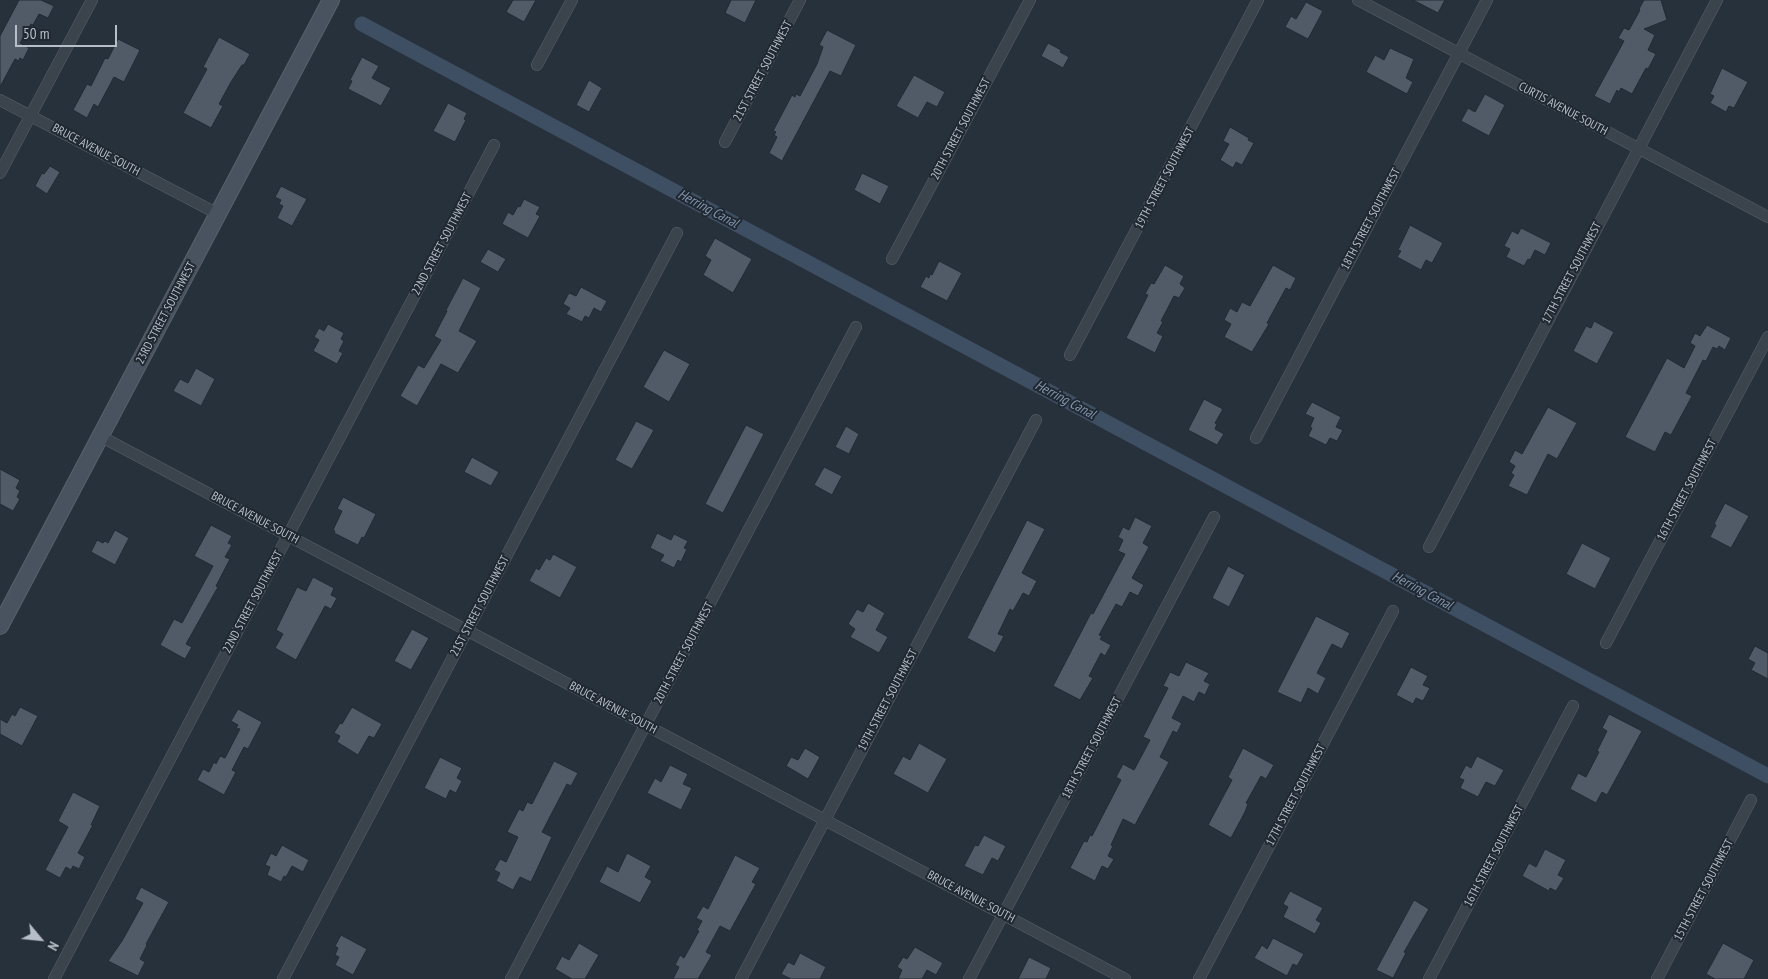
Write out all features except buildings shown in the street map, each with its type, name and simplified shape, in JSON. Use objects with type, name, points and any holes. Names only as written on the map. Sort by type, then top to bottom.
[{"type":"street","points":[[0,173],[92,0]]},
{"type":"street","name":"23RD STREET SOUTHWEST","points":[[0,626],[332,0]]},
{"type":"street","points":[[537,66],[572,0]]},
{"type":"street","name":"21ST STREET SOUTHWEST","points":[[726,142],[800,0]]},
{"type":"street","name":"20TH STREET SOUTHWEST","points":[[892,259],[1030,0]]},
{"type":"street","name":"19TH STREET SOUTHWEST","points":[[1070,355],[1258,0]]},
{"type":"street","name":"CURTIS AVENUE SOUTH","points":[[1358,0],[1768,217]]},
{"type":"street","name":"18TH STREET SOUTHWEST","points":[[1256,438],[1487,0]]},
{"type":"street","name":"17TH STREET SOUTHWEST","points":[[1428,547],[1716,0]]},
{"type":"street","name":"BRUCE AVENUE SOUTH","points":[[0,100],[218,214]]},
{"type":"street","name":"22ND STREET SOUTHWEST","points":[[54,979],[494,145]]},
{"type":"street","name":"21ST STREET SOUTHWEST","points":[[283,979],[677,233]]},
{"type":"street","name":"20TH STREET SOUTHWEST","points":[[511,979],[856,327]]},
{"type":"street","name":"16TH STREET SOUTHWEST","points":[[1606,644],[1768,337]]},
{"type":"street","name":"19TH STREET SOUTHWEST","points":[[741,979],[1036,420]]},
{"type":"street","name":"BRUCE AVENUE SOUTH","points":[[100,436],[1125,979]]},
{"type":"street","name":"18TH STREET SOUTHWEST","points":[[969,979],[1214,517]]},
{"type":"street","name":"17TH STREET SOUTHWEST","points":[[1199,979],[1393,610]]},
{"type":"street","name":"16TH STREET SOUTHWEST","points":[[1429,979],[1573,706]]},
{"type":"street","name":"15TH STREET SOUTHWEST","points":[[1657,979],[1751,800]]},
{"type":"waterway","name":"Herring Canal","points":[[362,24],[1768,776]]}]
